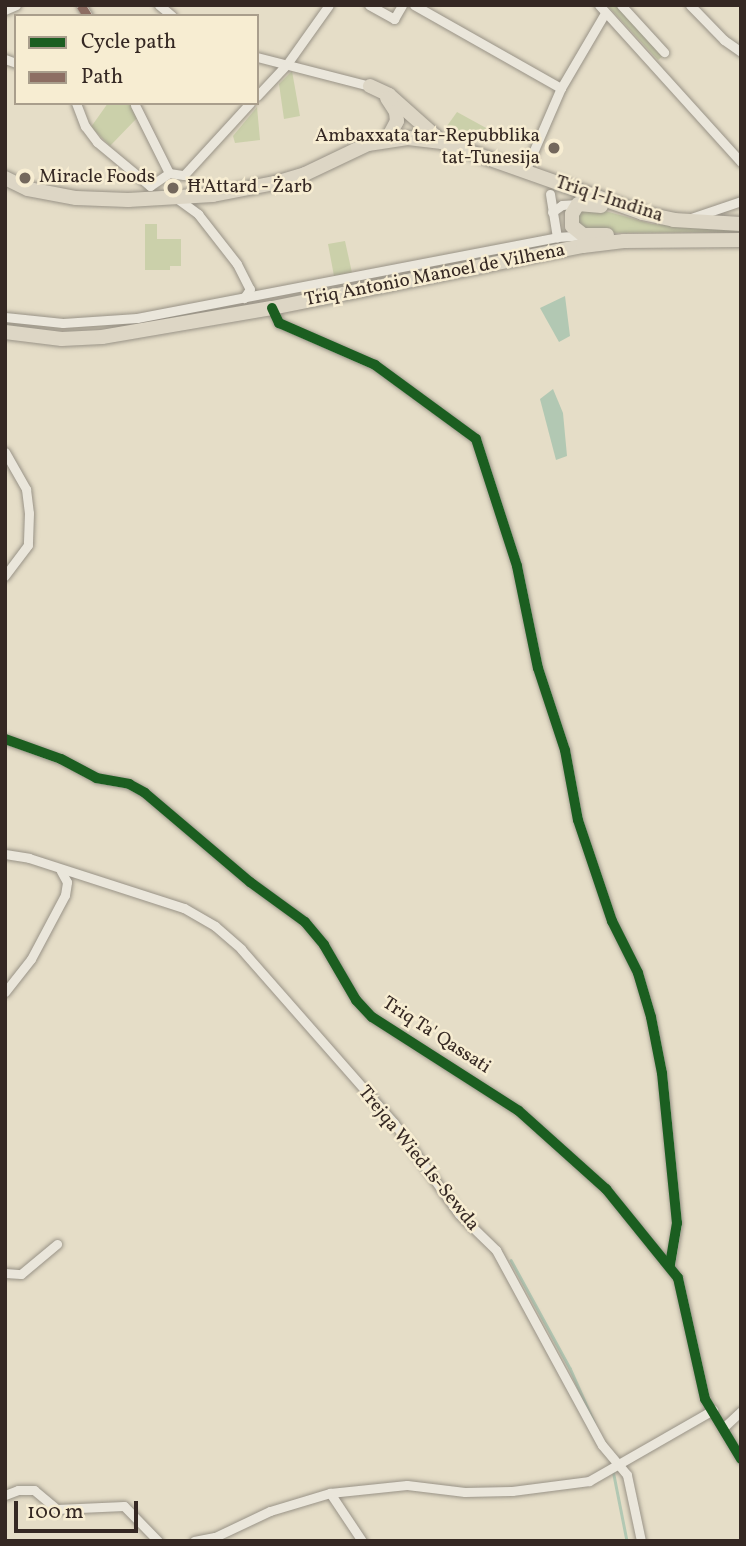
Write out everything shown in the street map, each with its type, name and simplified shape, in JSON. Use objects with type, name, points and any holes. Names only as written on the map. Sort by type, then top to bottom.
[{"type":"highway","points":[[370,86],[392,103],[396,112],[395,129],[387,140]]},
{"type":"highway","points":[[370,86],[388,95],[442,142]]},
{"type":"highway","points":[[5,178],[28,189],[76,198],[128,200],[175,197],[234,192],[279,182],[305,174],[368,144],[387,140],[408,138],[442,142]]},
{"type":"highway","name":"Triq l-Imdina","points":[[442,142],[527,168],[601,200],[678,220],[741,224]]},
{"type":"highway","points":[[678,220],[589,203],[578,204],[572,214],[572,226],[583,235],[643,233],[741,238]]},
{"type":"highway","name":"Triq Antonio Manoel de Vilhena","points":[[5,332],[62,339],[102,337],[272,308],[583,246],[624,241],[741,238]]},
{"type":"street","points":[[5,10],[16,5]]},
{"type":"street","points":[[259,94],[286,64],[329,5]]},
{"type":"street","points":[[369,5],[394,19],[402,5]]},
{"type":"street","points":[[414,5],[561,88]]},
{"type":"street","points":[[621,5],[664,52]]},
{"type":"street","points":[[690,5],[724,40],[741,52]]},
{"type":"street","points":[[527,168],[561,88],[602,9],[741,162]]},
{"type":"street","points":[[259,58],[370,86]]},
{"type":"street","points":[[77,105],[85,126],[109,155],[144,184],[155,183],[169,173],[184,176],[248,105]]},
{"type":"street","points":[[135,105],[169,173]]},
{"type":"street","points":[[550,194],[557,237]]},
{"type":"street","points":[[175,197],[198,214],[237,264],[250,289],[244,298]]},
{"type":"street","points":[[678,220],[736,202]]},
{"type":"street","points":[[552,212],[562,205],[578,204]]},
{"type":"street","points":[[5,317],[62,323],[138,318],[557,237],[583,235]]},
{"type":"street","points":[[272,308],[279,323],[375,365],[476,439],[517,566],[538,668],[565,750],[578,820],[612,921],[638,973],[651,1017],[662,1073],[677,1223],[670,1265],[682,1288],[705,1399],[741,1459]]},
{"type":"street","points":[[5,576],[28,545],[29,513],[26,489],[6,453]]},
{"type":"street","name":"Triq Ta' Qassati","points":[[5,739],[61,759],[96,778],[129,785],[145,793],[250,883],[305,922],[324,945],[356,1000],[372,1017],[536,1125],[606,1189],[670,1265]]},
{"type":"street","name":"Trejqa Wied Is-Sewda","points":[[5,854],[29,858],[61,871],[140,893],[197,914],[241,950],[394,1123],[459,1214],[496,1250],[602,1445],[619,1462],[627,1475],[641,1541]]},
{"type":"street","points":[[5,992],[31,959],[68,889],[61,871]]},
{"type":"street","points":[[5,1273],[21,1274],[57,1244]]},
{"type":"street","points":[[194,1541],[215,1537],[270,1511],[330,1493],[407,1485],[465,1492],[512,1491],[589,1481],[611,1471],[619,1462],[713,1410]]},
{"type":"street","points":[[724,1427],[741,1411]]},
{"type":"street","points":[[5,1495],[18,1490],[34,1490],[57,1509],[124,1506],[158,1541]]},
{"type":"street","points":[[330,1493],[362,1541]]},
{"type":"shaded area","points":[[607,5],[616,5],[663,56],[658,60]]},
{"type":"shaded area","points":[[292,71],[300,116],[284,119],[279,84]]},
{"type":"shaded area","points":[[107,105],[132,105],[137,118],[110,146],[91,127]]},
{"type":"shaded area","points":[[257,107],[260,140],[235,143],[233,136]]},
{"type":"shaded area","points":[[457,112],[488,129],[479,142],[447,126]]},
{"type":"shaded area","points":[[583,207],[652,224],[738,230],[590,233],[577,224],[576,214]]},
{"type":"shaded area","points":[[145,224],[157,224],[157,239],[181,239],[181,266],[170,266],[170,270],[145,270]]},
{"type":"shaded area","points":[[345,241],[352,273],[334,276],[328,244]]},
{"type":"shaded area","points":[[565,296],[570,336],[559,342],[540,308]]},
{"type":"shaded area","points":[[553,389],[563,413],[567,456],[556,460],[540,399]]},
{"type":"waterway","points":[[511,1260],[570,1368],[594,1422]]},
{"type":"waterway","points":[[613,1470],[627,1541]]},
{"type":"marked path","points":[[81,5],[87,14]]},
{"type":"cycle path","points":[[272,308],[279,323],[375,365],[476,439],[517,566],[538,668],[565,750],[578,820],[612,921],[638,973],[651,1017],[662,1073],[677,1223],[670,1265]]},
{"type":"cycle path","points":[[5,739],[61,759],[96,778],[129,784],[145,793],[250,882],[305,922],[324,945],[356,1000],[372,1017],[519,1111],[606,1189],[678,1278],[705,1399],[741,1459]]},
{"type":"place","name":"Ambaxxata tar-Repubblika tat-Tunesija","points":[[554,148]]},
{"type":"place","name":"Miracle Foods","points":[[25,178]]},
{"type":"place","name":"Ħ'Attard - Żarb","points":[[173,188]]}]
